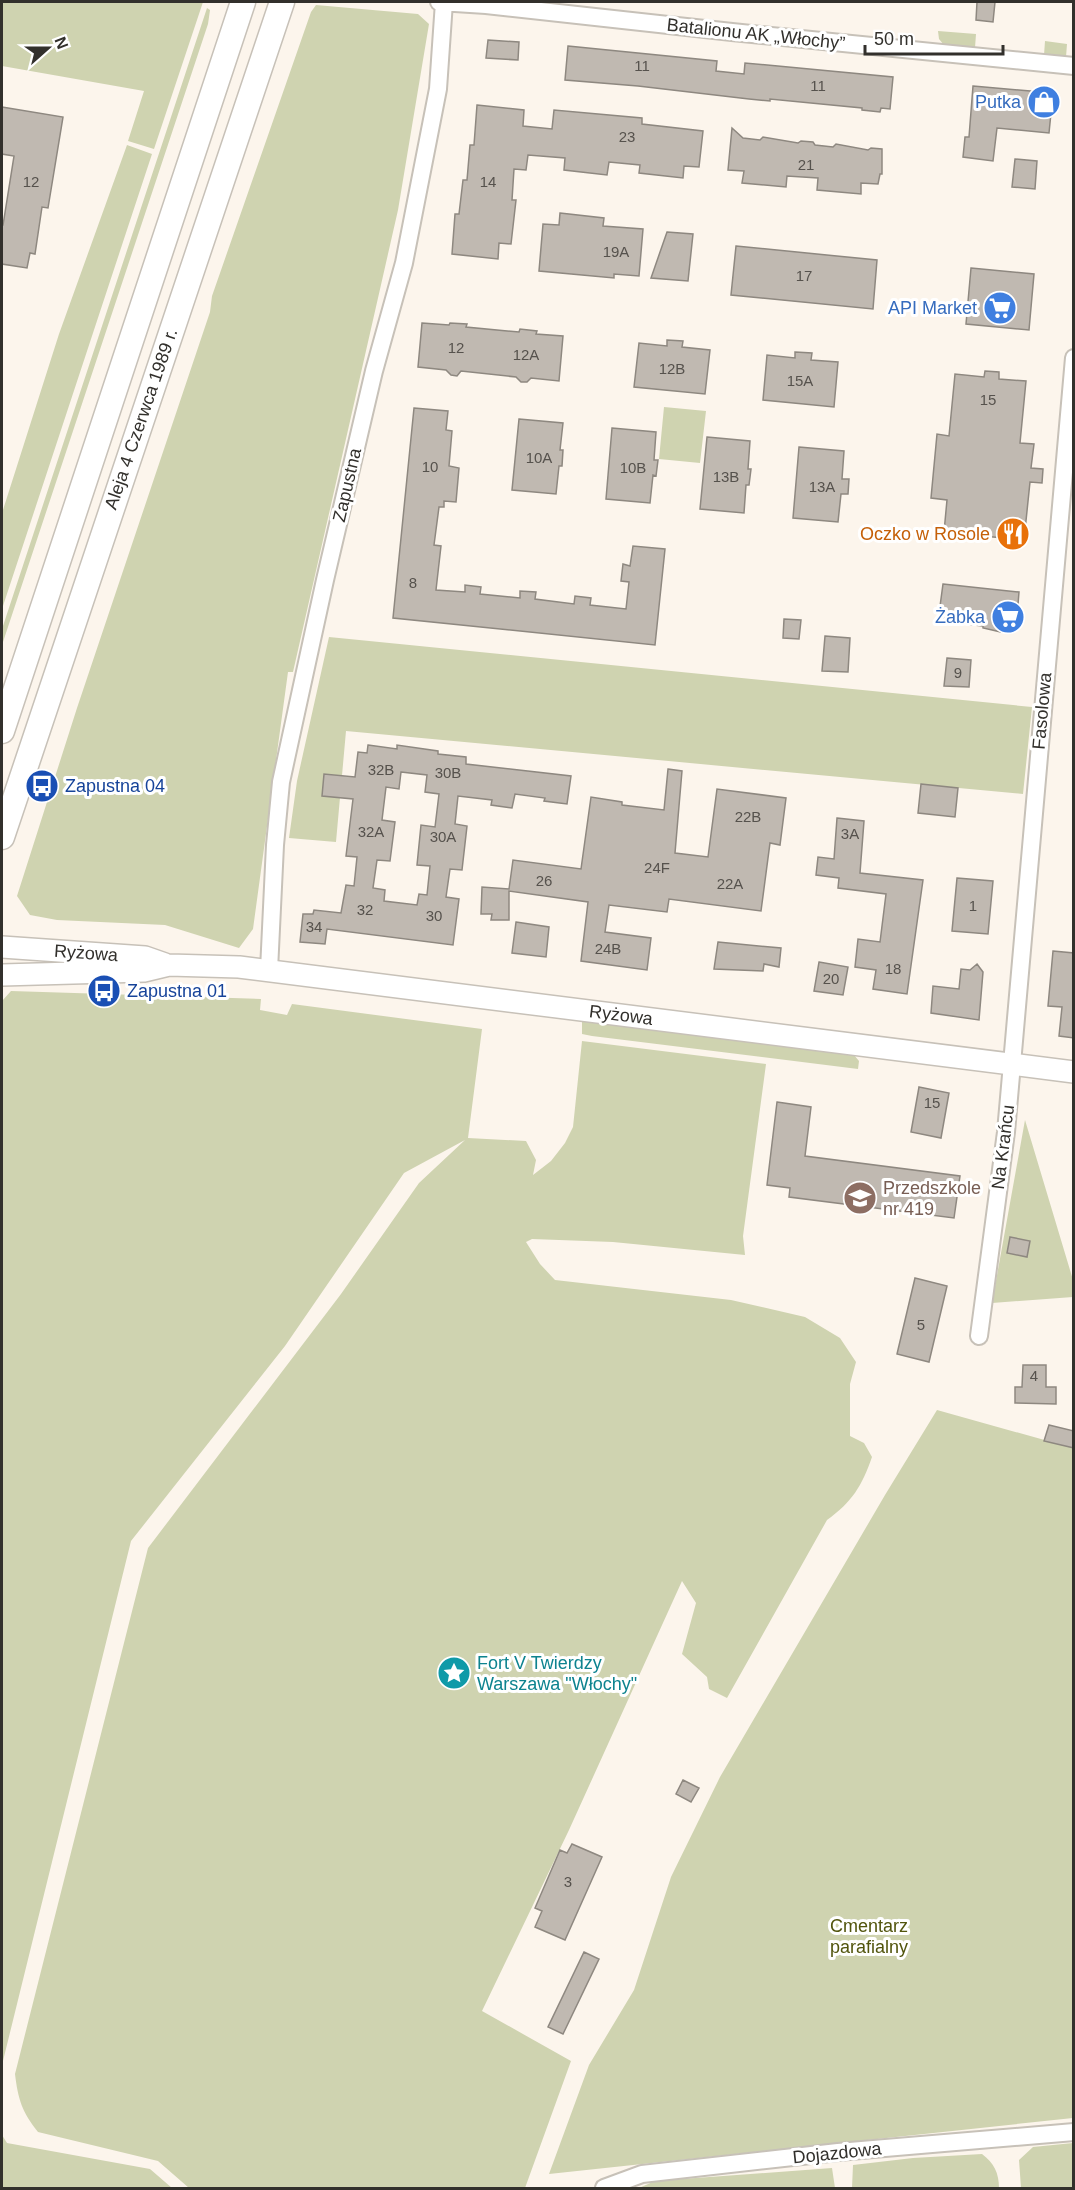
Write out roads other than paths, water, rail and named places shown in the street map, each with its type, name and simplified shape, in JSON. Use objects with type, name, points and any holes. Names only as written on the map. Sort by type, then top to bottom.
[{"type":"main road","name":"Aleja 4 Czerwca 1989 r.","points":[[2,731],[243,2]]},
{"type":"main road","name":"Aleja 4 Czerwca 1989 r.","points":[[2,837],[282,2]]},
{"type":"street","name":"Batalionu AK „Włochy”","points":[[442,2],[1074,66]]},
{"type":"street","name":"Zapustna","points":[[269,970],[275,845],[281,782],[324,580],[374,371],[404,263],[438,89],[442,2]]},
{"type":"street","name":"Fasolowa","points":[[1011,1065],[1074,358]]},
{"type":"street","name":"Ryżowa","points":[[2,947],[145,957],[169,965]]},
{"type":"street","name":"Ryżowa","points":[[2,975],[134,972],[169,965],[269,970],[1074,1072]]},
{"type":"street","name":"Na Krańcu","points":[[979,1336],[1006,1132],[1011,1065]]},
{"type":"street","name":"Dojazdowa","points":[[604,2188],[642,2174],[838,2152],[1074,2132]]},
{"type":"place","name":"Putka","points":[[1044,102]]},
{"type":"place","name":"API Market","points":[[1000,308]]},
{"type":"place","name":"Oczko w Rosole","points":[[1013,534]]},
{"type":"place","name":"Żabka","points":[[1008,617]]},
{"type":"place","name":"Zapustna 04","points":[[42,786]]},
{"type":"place","name":"Zapustna 01","points":[[104,991]]},
{"type":"place","name":"Przedszkole nr 419","points":[[860,1198]]},
{"type":"place","name":"Fort V Twierdzy Warszawa \"Włochy\"","points":[[454,1673]]},
{"type":"park label","name":"Cmentarz parafialny","points":[[869,1936]]}]
